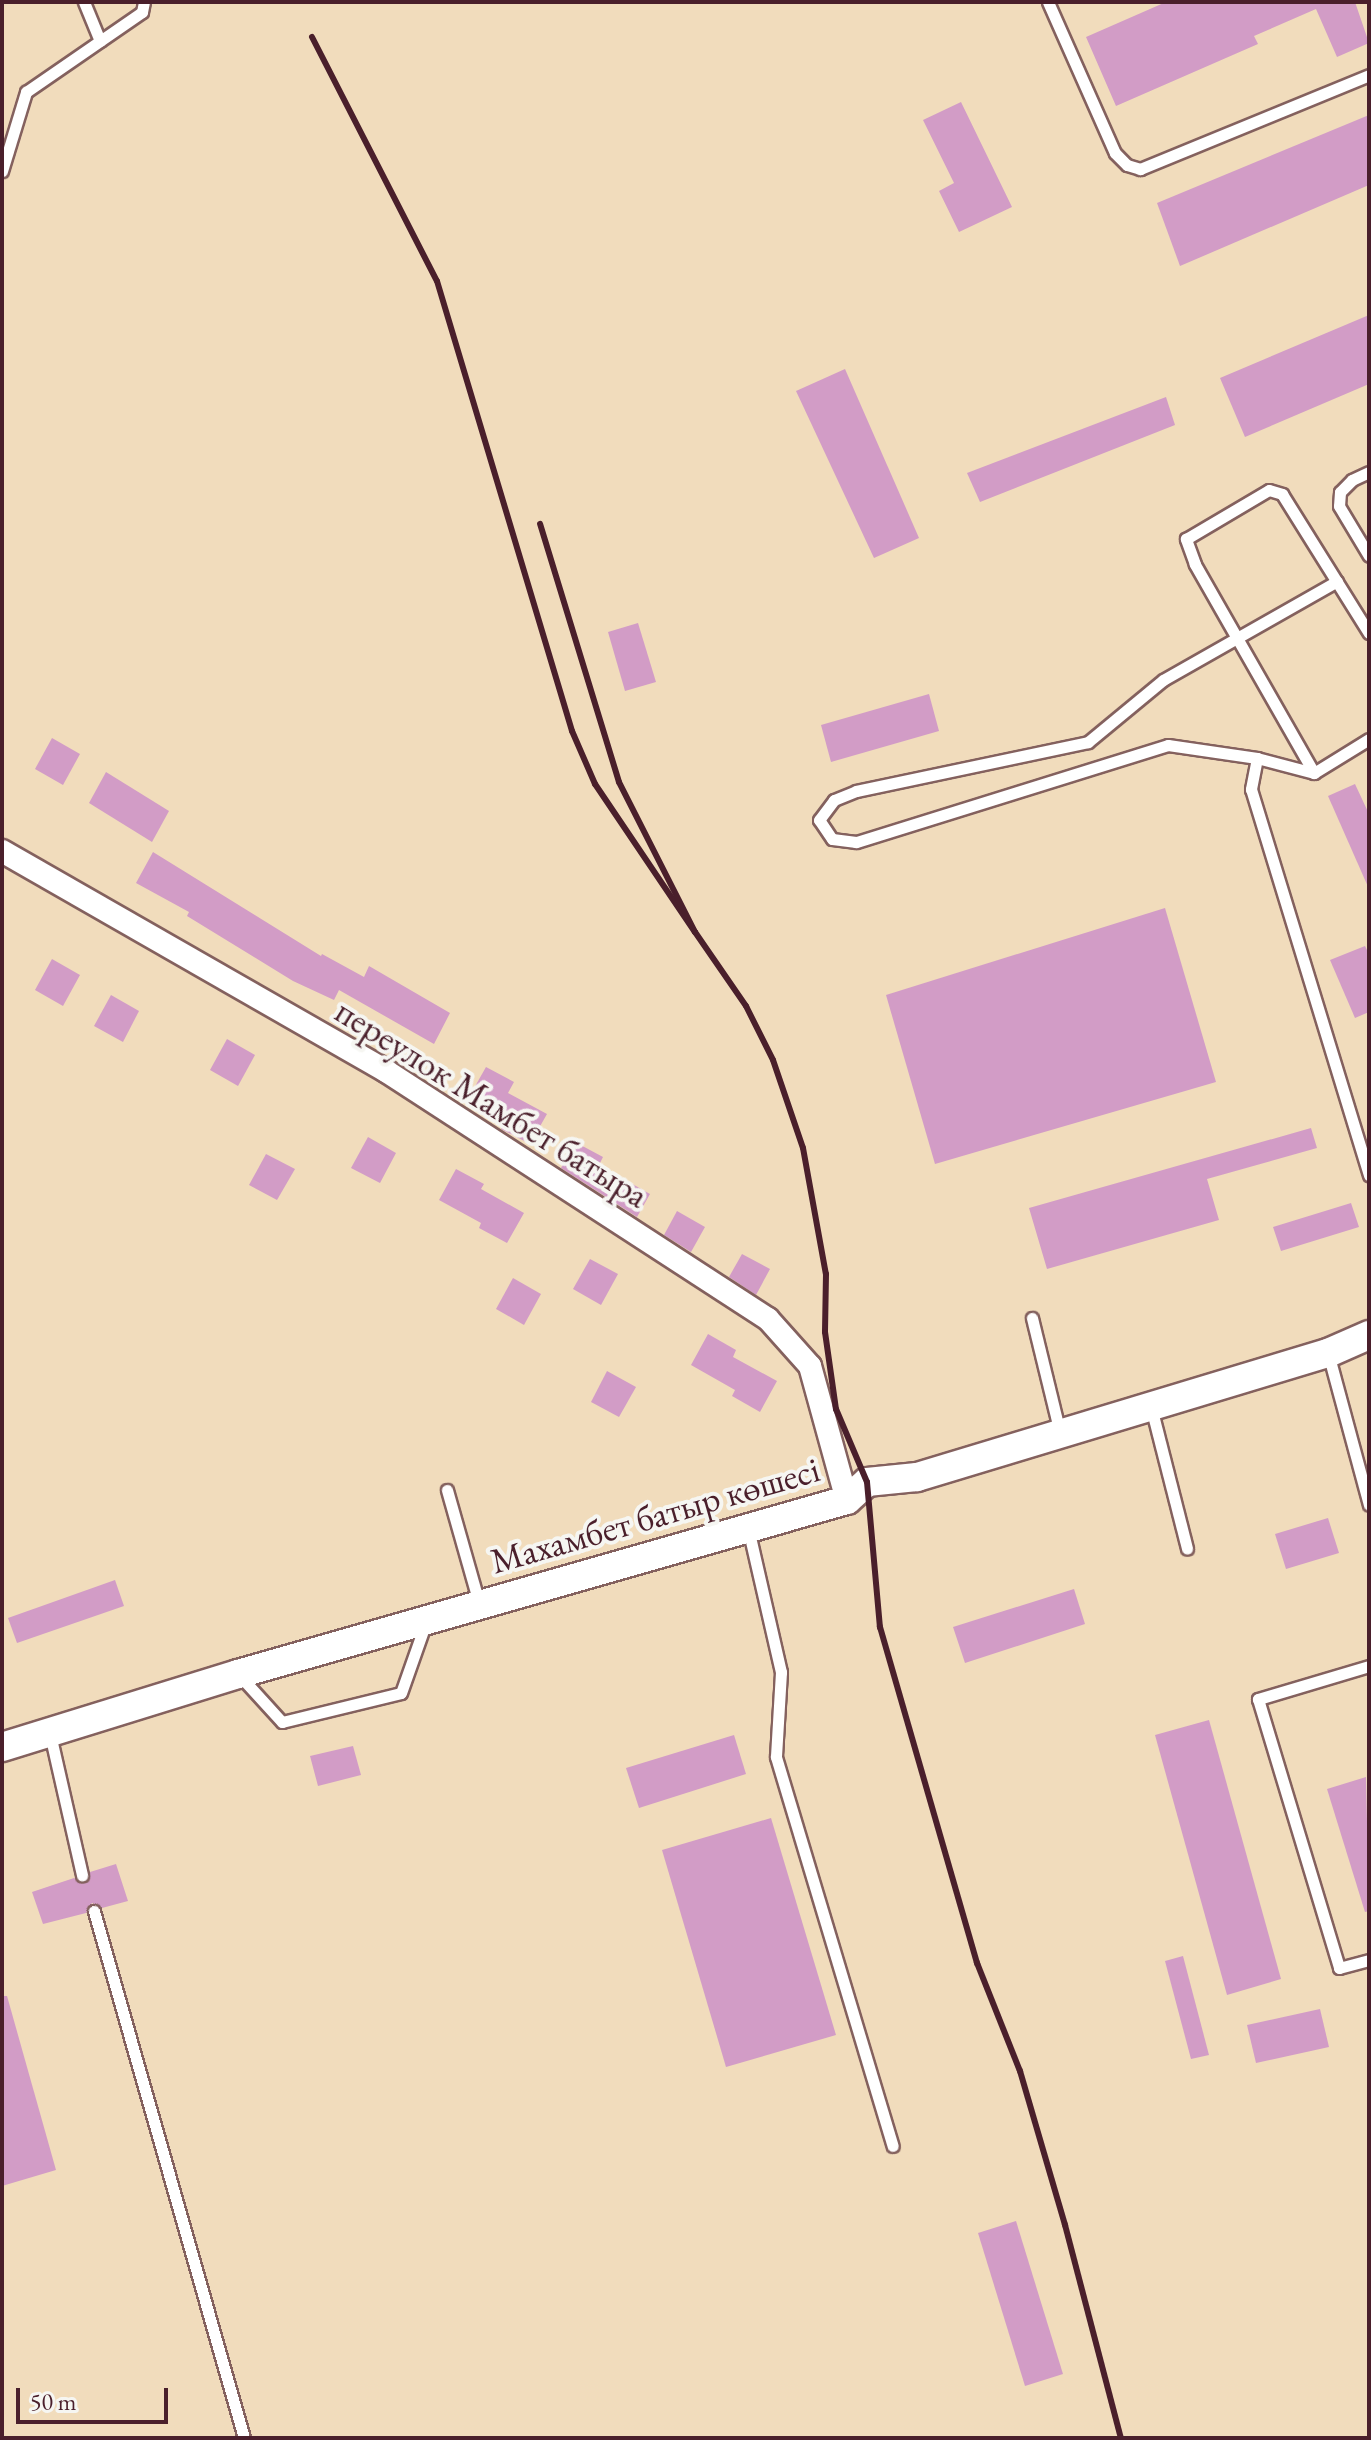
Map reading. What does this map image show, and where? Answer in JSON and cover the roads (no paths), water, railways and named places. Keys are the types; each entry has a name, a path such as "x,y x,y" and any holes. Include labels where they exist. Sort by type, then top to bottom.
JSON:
{"street":[{"name":"переулок Мамбет батыра","path":"2,851 386,1071 768,1319 810,1366 847,1500"},
{"name":"Махамбет батыр көшесі","path":"2,1747 238,1674 847,1500 867,1482 917,1477 1328,1353 1369,1335"}],"lane":[{"path":"84,2 100,41"},
{"path":"2,171 26,92 142,12 144,2"},
{"path":"1048,2 1115,153 1127,165 1140,169 1369,75"},
{"path":"1369,472 1352,480 1340,492 1339,506 1369,556"},
{"path":"1314,773 1195,564 1186,539 1269,490 1282,494 1369,633"},
{"path":"1337,581 1163,680 1088,742 856,791 834,800 819,820 832,839 856,842 1168,745 1257,758 1314,773 1369,739"},
{"path":"1257,758 1251,789 1369,1175"},
{"path":"1032,1318 1060,1434"},
{"path":"1328,1353 1369,1505"},
{"path":"1150,1406 1187,1548"},
{"path":"447,1490 479,1604"},
{"path":"748,1527 781,1672 776,1757 893,2146"},
{"path":"238,1674 282,1722 401,1693 427,1619"},
{"path":"1369,1666 1258,1699 1339,1968 1369,1960"},
{"path":"49,1733 82,1875"},
{"path":"94,1911 244,2438"}],"railway":[{"path":"312,37 437,281 572,731 595,784 695,932 619,782 540,524"},
{"path":"695,932 746,1006 773,1060 803,1148 826,1274 825,1332 836,1409 867,1482 880,1627 977,1963 1020,2071 1065,2225 1121,2438"}]}
